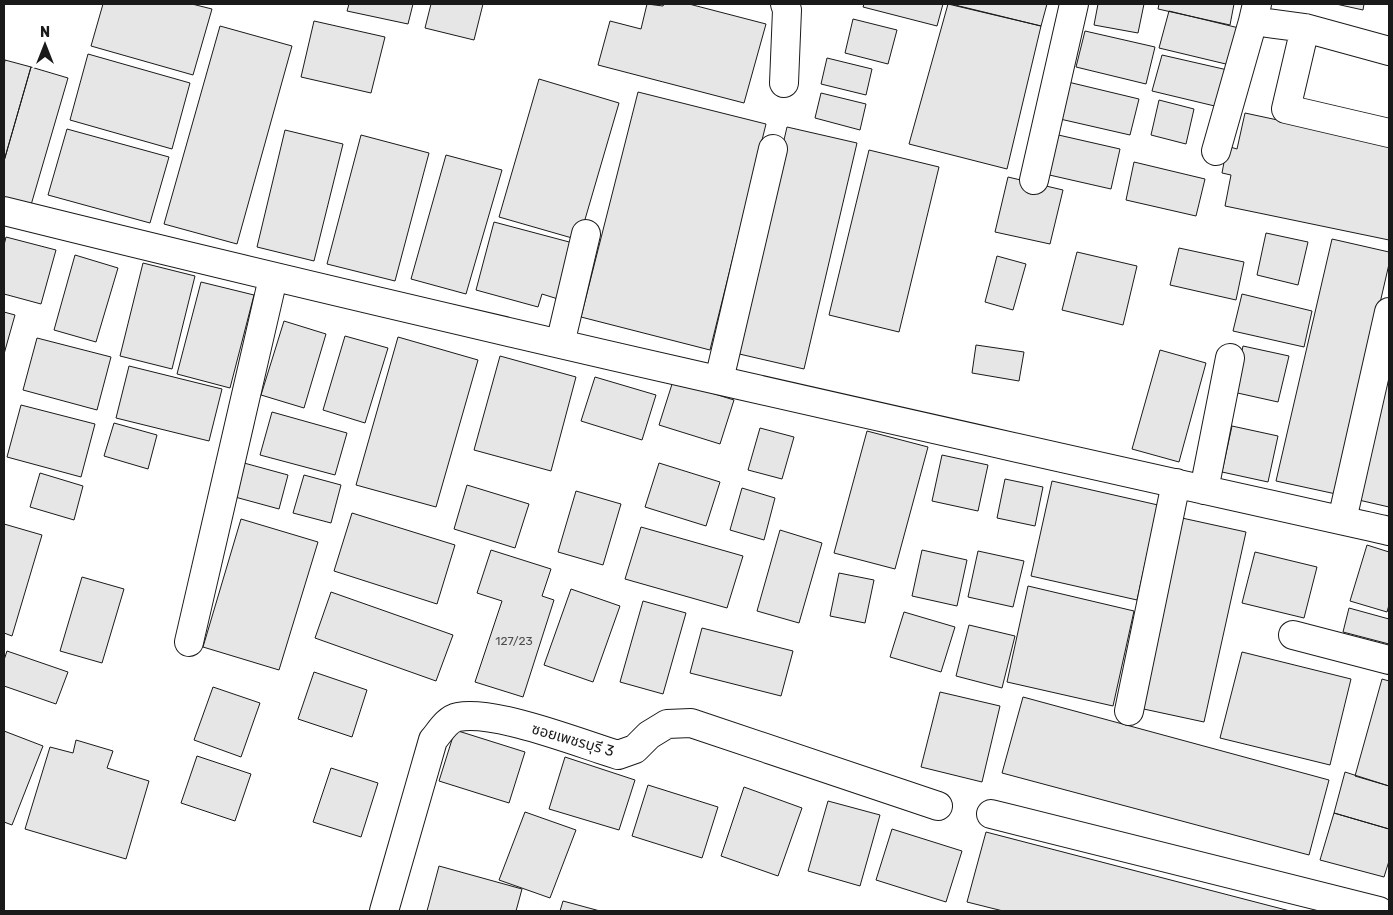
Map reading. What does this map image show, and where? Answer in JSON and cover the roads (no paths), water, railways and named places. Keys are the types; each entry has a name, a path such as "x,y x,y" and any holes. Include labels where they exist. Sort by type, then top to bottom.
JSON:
{"street":[{"path":"784,83 787,10 785,4"},
{"path":"1034,180 1074,4"},
{"path":"1216,151 1255,12 1389,51"},
{"path":"1305,28 1286,109 1389,133"},
{"path":"719,380 772,149"},
{"path":"4,211 273,278 1204,490 1389,530"},
{"path":"560,344 586,234"},
{"path":"189,642 273,278"},
{"path":"1342,520 1389,312"},
{"path":"1204,490 1230,358"},
{"path":"1128,711 1176,483"},
{"path":"1293,635 1389,660"},
{"name":"ซอยเพชรบุรี 3","path":"384,911 433,740 446,723 457,717 496,718 618,755 635,749 649,735 666,724 691,723 938,806"},
{"path":"991,814 1379,911"}]}
